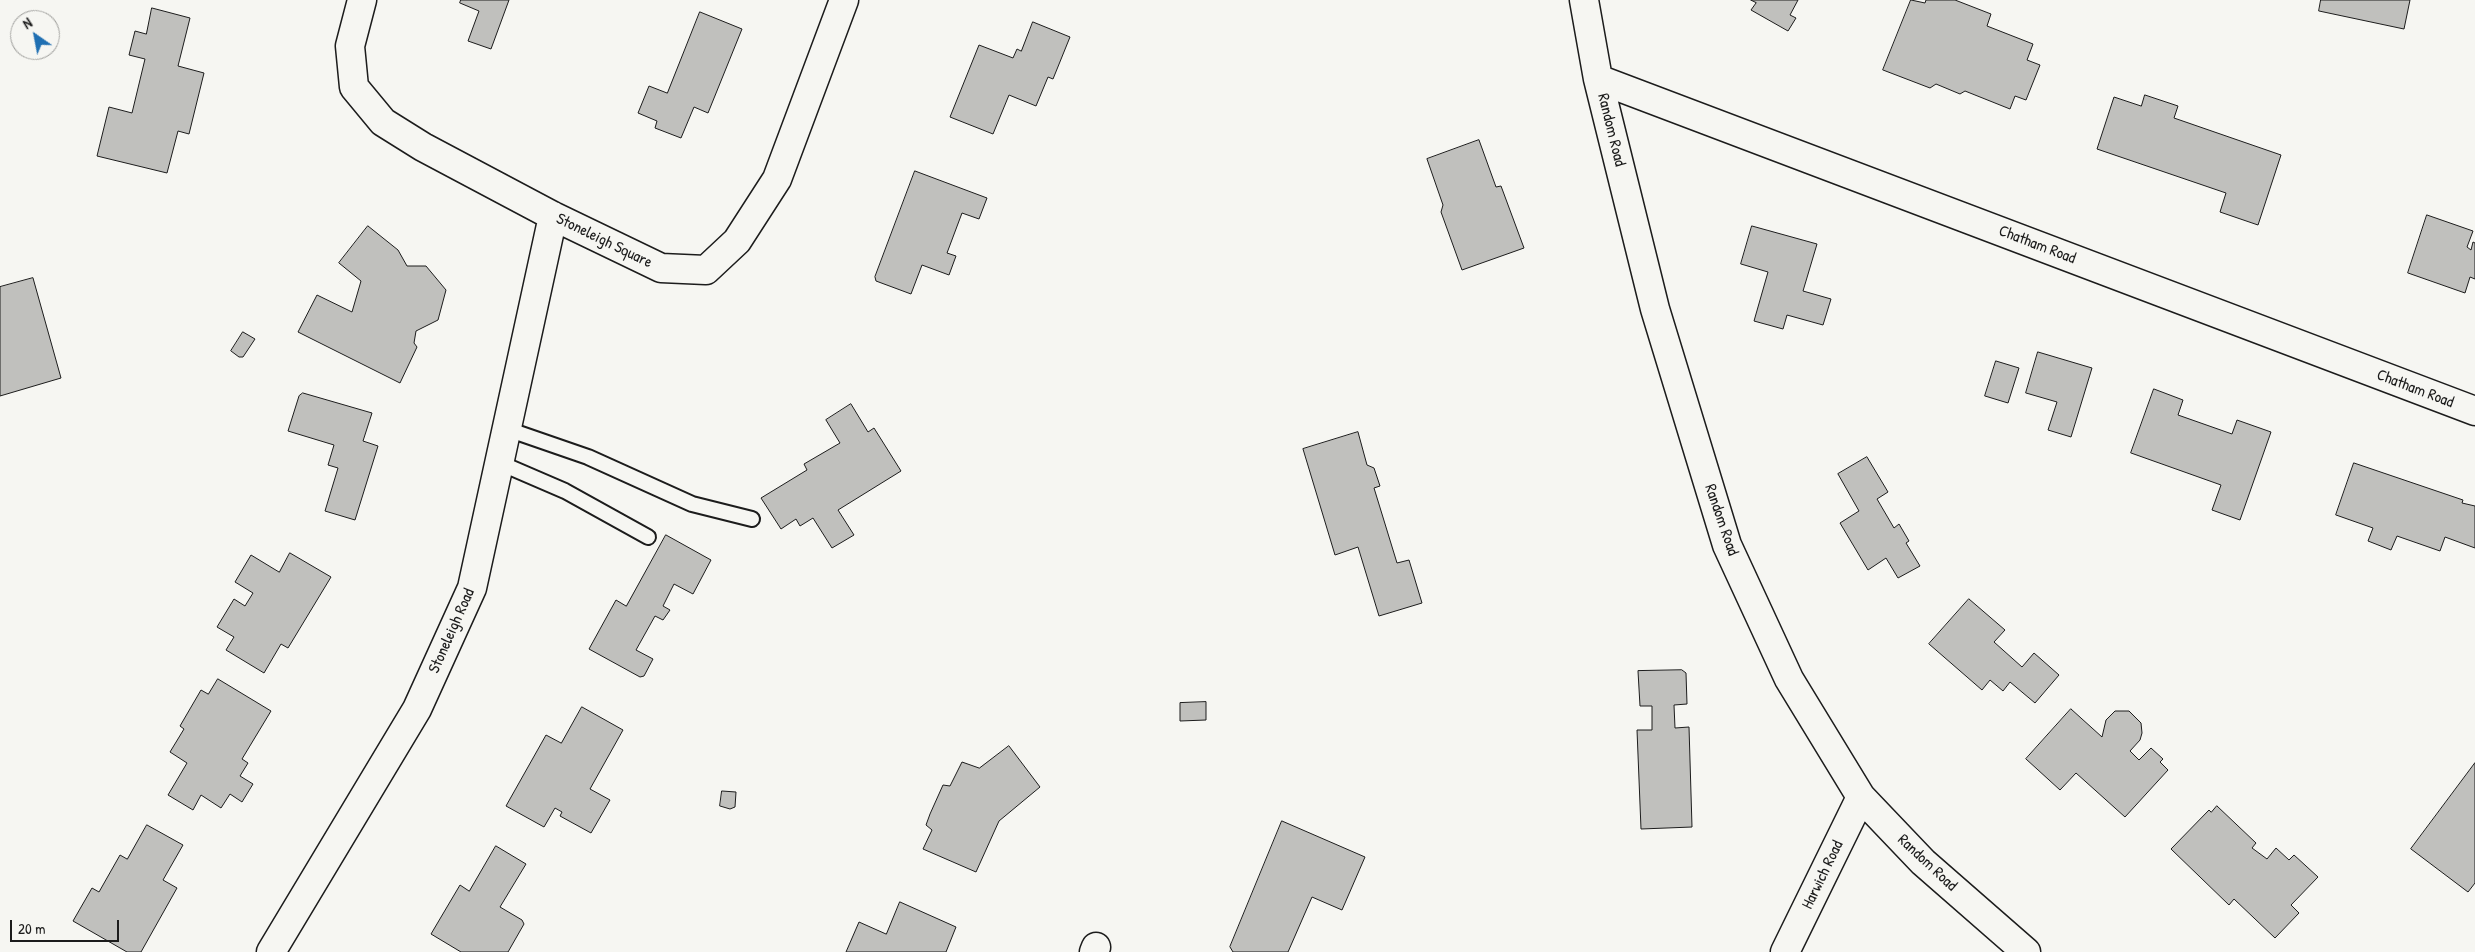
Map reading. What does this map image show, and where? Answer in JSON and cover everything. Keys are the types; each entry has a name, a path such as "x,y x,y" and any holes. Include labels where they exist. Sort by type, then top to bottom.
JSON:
{"street":[{"name":"Stoneleigh Square","path":"362,0 350,46 354,87 383,122 424,147 553,216 661,268 706,270 738,241 777,179 844,0"},
{"name":"Random Road","path":"1584,0 1598,79 1655,309 1726,545 1789,679 1861,797 1923,862 2026,952"},
{"name":"Chatham Road","path":"1598,79 2475,411"},
{"name":"Stoneleigh Road","path":"272,952 417,709 472,588 553,216"},
{"name":"Harwich Road","path":"1785,952 1861,797"}],"lane":[{"path":"507,428 588,457 692,504 752,519"},
{"path":"500,463 565,491 648,537"}],"building":[{"path":"461,0 509,0 491,49 468,41 479,11 460,3"},
{"path":"1751,0 1798,0 1790,15 1796,18 1788,31 1751,10 1756,3"},
{"path":"1911,0 1925,3 1926,0 1955,0 1991,14 1987,26 2033,44 2027,60 2040,65 2026,100 2015,96 2010,109 1965,91 1960,94 1936,84 1930,88 1883,70"},
{"path":"2321,0 2410,0 2404,29 2319,11"},
{"path":"152,8 190,18 178,66 204,73 189,134 178,131 167,173 97,156 109,107 132,113 145,59 129,55 135,31 146,34"},
{"path":"700,12 742,29 708,113 694,107 681,138 655,128 657,121 638,113 649,86 667,93"},
{"path":"1033,22 1070,37 1053,79 1048,77 1036,106 1009,95 993,134 950,117 979,45 1013,58 1017,49 1021,51"},
{"path":"2145,95 2178,106 2174,118 2281,155 2258,225 2220,212 2226,193 2097,149 2114,97 2141,106"},
{"path":"1479,140 1496,187 1501,186 1524,248 1462,270 1441,212 1443,205 1427,159"},
{"path":"915,171 987,198 979,219 962,213 947,253 956,256 949,275 922,265 911,294 876,281 875,277"},
{"path":"2427,215 2473,231 2467,247 2471,250 2473,242 2475,243 2475,279 2470,277 2465,293 2408,273"},
{"path":"368,226 398,250 407,266 426,266 446,290 438,320 416,331 414,343 417,347 400,383 298,332 317,295 352,312 361,281 339,263"},
{"path":"1752,226 1817,244 1803,291 1831,299 1823,325 1787,315 1783,329 1754,321 1768,272 1741,264"},
{"path":"33,278 61,378 0,396 0,287"},
{"path":"243,332 255,339 243,357 239,357 231,351"},
{"path":"2038,352 2092,368 2071,437 2048,430 2057,402 2026,393"},
{"path":"1996,361 2019,368 2008,403 1985,396"},
{"path":"2154,389 2183,400 2178,415 2232,434 2237,420 2271,432 2240,520 2212,510 2221,485 2131,453"},
{"path":"303,393 372,413 363,441 378,446 355,520 325,511 338,468 328,465 334,445 288,431 299,396"},
{"path":"851,404 868,432 874,428 901,471 838,510 854,535 832,548 813,518 800,526 796,519 781,529 761,498 807,470 804,464 840,443 826,420"},
{"path":"1358,432 1367,465 1374,468 1380,486 1374,488 1397,563 1409,560 1422,603 1379,616 1358,547 1335,555 1303,449"},
{"path":"1867,457 1888,492 1877,499 1894,528 1899,524 1909,541 1906,543 1920,566 1898,578 1886,558 1868,570 1840,523 1859,511 1838,474"},
{"path":"2354,463 2463,500 2462,503 2475,506 2475,548 2445,537 2440,551 2397,536 2391,550 2368,541 2373,528 2336,515"},
{"path":"666,535 711,560 693,594 674,584 663,606 670,610 663,620 655,616 636,650 653,659 644,676 640,677 589,649 616,600 626,606"},
{"path":"290,553 331,577 288,648 281,644 264,673 226,650 234,637 217,627 234,599 245,606 253,593 235,582 251,555 279,572"},
{"path":"1969,599 2005,630 1994,642 2022,667 2034,653 2059,675 2035,703 2010,682 2003,691 1990,680 1982,690 1929,644"},
{"path":"1682,670 1686,673 1687,704 1674,705 1675,728 1689,727 1692,827 1641,829 1637,730 1652,730 1652,706 1640,706 1638,671"},
{"path":"218,679 271,711 242,759 248,763 240,776 253,784 242,802 230,794 221,808 201,795 193,810 168,795 187,763 170,752 184,729 180,726 201,690 208,694"},
{"path":"1206,702 1206,720 1180,721 1180,703"},
{"path":"582,707 623,730 590,789 610,800 591,833 560,816 562,812 555,808 544,827 506,806 546,735 561,743"},
{"path":"2071,709 2102,737 2106,720 2115,711 2129,711 2141,723 2142,733 2140,740 2130,751 2139,760 2151,748 2163,759 2160,762 2168,770 2125,817 2076,773 2060,790 2026,759"},
{"path":"1009,746 1040,787 999,821 976,872 923,849 932,830 926,825 943,785 950,786 962,762 979,768"},
{"path":"2475,763 2475,883 2468,892 2411,849"},
{"path":"722,791 736,792 735,807 730,809 720,806"},
{"path":"2217,806 2256,843 2252,848 2267,859 2276,848 2289,860 2294,855 2318,877 2291,905 2299,913 2275,938 2234,899 2229,905 2171,849 2209,810 2211,812"},
{"path":"1282,821 1365,857 1342,910 1312,897 1288,952 1233,952 1230,947"},
{"path":"147,825 183,845 163,880 177,888 141,952 127,952 73,921 92,888 99,892 120,855 127,859"},
{"path":"496,846 526,864 500,907 522,920 524,924 508,952 461,952 431,934 460,885 469,891"},
{"path":"900,902 956,927 946,952 846,952 859,922 886,934"}]}
